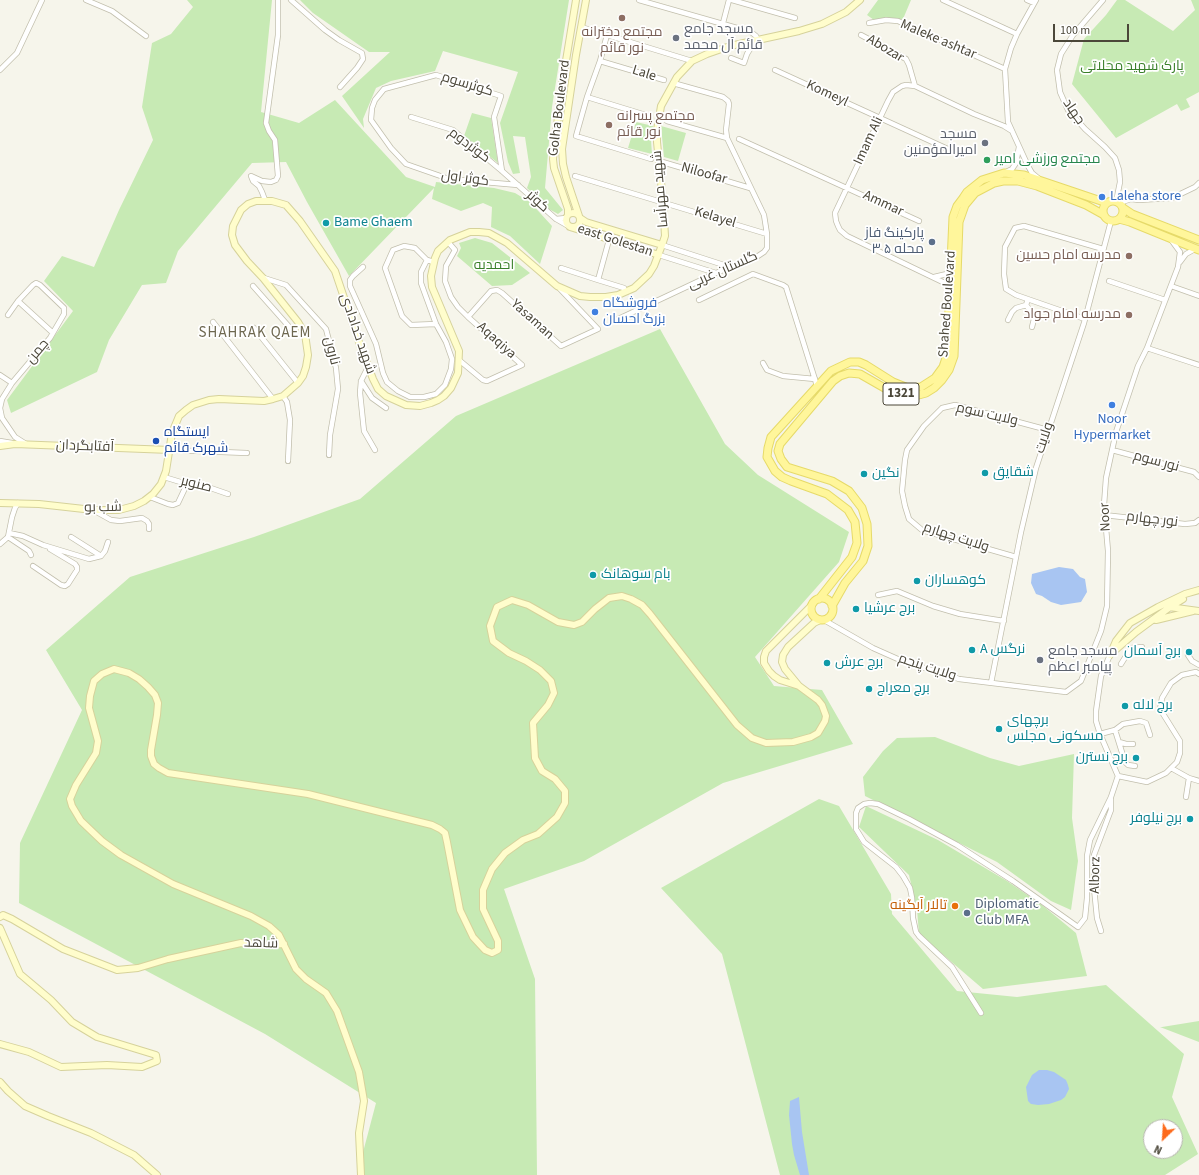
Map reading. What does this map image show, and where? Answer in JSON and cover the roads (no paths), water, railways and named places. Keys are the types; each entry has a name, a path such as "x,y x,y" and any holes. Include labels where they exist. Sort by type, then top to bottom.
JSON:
{"main road":[{"name":"Golha Boulevard","path":"567,216 568,209 556,176 552,159 576,0"},
{"name":"Golha Boulevard","path":"579,217 566,177 562,156 586,0"},
{"name":"شهید مهرآسا","path":"662,245 665,230 657,142 660,112 661,106 673,83 682,71 692,61 716,50 812,28 831,21 846,12 860,0"},
{"name":"Shahed Boulevard","path":"954,273 953,217 957,206 967,192 982,180 1004,173 1024,175 1107,203"},
{"name":"Shahed Boulevard","path":"819,599 852,558 857,543 855,522 848,510 827,494 782,477 775,471 767,457 771,437 816,383 831,371 850,362 859,362 866,365 893,382 908,388 921,387 935,378 944,367 947,355 959,222 962,211 968,200 975,193 994,183 1003,181 1018,181 1037,186 1104,215"},
{"name":"شهید خدادادی","path":"170,450 172,433 179,416 193,405 209,400 219,399 264,401 284,396 298,383 306,367 308,355 305,334 263,278 247,261 235,245 232,234 233,226 241,210 248,204 265,200 279,202 286,205 293,212 335,271 368,367 378,389 386,396 406,405 420,406 431,403 444,396 451,388 458,373 459,351 432,287 431,276 438,251 448,242 470,232 489,233 507,243 557,286 570,292 590,297 618,295 634,288 648,274 659,255 662,245"},
{"path":"1197,249 1130,222 1120,219 1111,221 1108,220 1104,215 1104,208 1107,203 1119,204 1132,214 1199,240"},
{"path":"1119,204 1123,214 1120,219"},
{"path":"573,213 579,217 579,225 570,227 567,224 567,216 573,213"},
{"name":"east Golestan","path":"579,217 586,222 662,245"},
{"name":"east Golestan","path":"570,227 659,255"},
{"name":"Shahed Boulevard","path":"832,606 845,583 855,573 863,561 868,546 867,524 862,508 849,491 832,481 787,467 781,459 778,451 780,444 833,381 840,376 849,373 860,374 888,390 907,396 921,395 934,388 949,370 954,356 956,324 953,286"},
{"path":"816,383 823,393"},
{"path":"0,446 15,444"},
{"name":"آفتابگردان","path":"15,444 170,450"},
{"name":"شب بو","path":"0,503 39,504 93,510 119,510 144,501 150,497 161,484 164,477 170,450"},
{"path":"1110,654 1116,641 1130,623 1185,594 1199,590"},
{"path":"1110,654 1136,632 1170,607 1190,596 1199,593"},
{"path":"284,944 280,936 270,926 251,916 173,884 121,855 102,841 78,816 70,799 76,785 96,753 98,741 90,708 90,696 94,681 102,674 114,669 129,673 148,687 155,695 158,703 151,756 154,764 168,773 308,794 432,825 440,829 445,833 460,910 473,936 484,950 492,953 498,950 498,941 483,909 483,890 492,869 505,853 523,840 538,834 557,817 565,803 565,791 555,779 542,770 534,758 534,722 548,706 554,693 551,681 540,670 526,660 509,653 493,641 490,626 497,607 512,600 528,605 558,622 574,625 582,622 609,598 622,596 631,599 642,605 737,725 752,738 766,743 793,742 811,737 818,733 822,726 826,716 822,705 818,700 798,686 780,680 774,676 764,663 764,657 766,651 816,600 825,599 832,606 832,613 830,616 814,623 788,647 783,655 783,666 798,686"},
{"path":"1190,596 1185,601 1185,606 1196,611"},
{"path":"812,605 812,614 822,620"},
{"path":"1158,607 1170,607 1196,611"},
{"path":"1149,623 1163,617 1196,611"},
{"path":"1130,623 1130,631 1136,632"},
{"name":"شاهد","path":"0,917 3,915 12,918 63,949 117,970 138,968 168,959 241,943 267,945 284,944 296,968 306,979 326,993 337,1012 359,1072 364,1101 360,1133 361,1175"},
{"path":"0,928 20,974 51,1000 72,1022 98,1037 156,1055 157,1061 142,1067 107,1065 61,1067 30,1052 0,1044"},
{"path":"0,1082 25,1106 91,1133 134,1155 157,1175"}],"street":[{"path":"0,70 17,53 42,0"},
{"path":"86,0 112,11 146,36"},
{"path":"265,200 259,186 253,181 252,176 271,182 276,180 278,176 275,140 266,123 278,35 278,0"},
{"path":"291,0 325,30 362,53 363,59 340,87"},
{"path":"639,0 723,23 751,32 756,36 757,41 747,54 744,63 731,58"},
{"path":"723,23 730,0 795,18"},
{"path":"943,0 1017,34"},
{"path":"1003,118 1007,95 1005,68 1017,34 1035,2 1027,0"},
{"name":"جهاد","path":"1103,0 1073,35 1061,54 1057,70 1060,92 1068,110 1115,158 1119,170 1119,204"},
{"name":"Maleke ashtar","path":"870,23 886,20 898,21 1005,68"},
{"path":"581,27 692,61"},
{"path":"607,35 600,61 586,97 576,136 651,158"},
{"name":"Abozar","path":"861,35 906,59 915,86"},
{"name":"Lale","path":"600,61 664,80"},
{"name":"Komeyl","path":"775,70 950,150"},
{"name":"کوثرسوم","path":"382,91 390,87 436,74 501,96 494,117 502,171"},
{"path":"667,121 727,138 726,130 729,104 726,99 673,83"},
{"name":"Imam Ali","path":"915,86 906,85 895,90 888,101 835,213 836,221 843,233 860,243 953,286"},
{"path":"915,86 1012,131"},
{"name":"کوثر اول","path":"382,91 375,100 372,108 371,120 375,128 406,164 444,178 518,186"},
{"path":"586,97 649,116"},
{"name":"کوثردوم","path":"411,117 453,130 518,186"},
{"path":"994,122 1003,118"},
{"path":"1003,118 1008,122 1032,173 1040,180"},
{"name":"گلستان غربی","path":"614,322 716,273 758,256 764,252 768,242 764,215 727,138"},
{"name":"Ammar","path":"739,138 919,221"},
{"path":"1004,173 1012,169 1016,163 1019,147"},
{"name":"Niloofar","path":"658,161 750,188"},
{"name":"Kelayel","path":"575,176 767,234"},
{"path":"1119,204 1131,199 1140,200 1172,198 1195,187 1199,183"},
{"name":"کوثر","path":"518,186 556,219 570,227"},
{"path":"556,219 567,216"},
{"name":"ولایت","path":"991,683 1016,557 1036,468 1085,319 1111,221"},
{"path":"1085,319 1016,295 1006,289 1004,274 1005,247 1015,228 1024,226 1103,249"},
{"path":"1171,239 1180,252 1178,267"},
{"path":"598,280 609,240"},
{"path":"448,242 455,250 446,266 445,281 451,297 468,317"},
{"path":"662,245 730,267"},
{"path":"434,262 427,260 415,248 404,246 393,250 385,268 402,316 411,325 436,324"},
{"path":"1178,267 1186,254 1197,249"},
{"path":"659,255 716,273"},
{"path":"364,267 350,280 350,286 376,344 386,382 398,391 410,397 424,397 436,394 445,384 451,369 452,359 446,342 436,324 421,283 421,272 427,260"},
{"name":"Noor","path":"991,683 1066,692 1081,682 1101,631 1107,606 1108,551 1104,515 1106,478 1116,432 1138,366 1147,348 1178,267"},
{"path":"561,268 624,288"},
{"path":"934,277 954,273"},
{"path":"699,300 754,274 786,287 816,383 783,376 767,370 763,363"},
{"name":"نارون","path":"263,278 286,286 326,329 336,368 338,389 330,435 329,455"},
{"path":"1109,281 1165,300"},
{"name":"چمن","path":"18,301 33,284 36,283 64,308 64,314 53,333 12,383 2,399 0,408 2,418 15,437 26,444"},
{"path":"253,286 292,330 300,326"},
{"name":"Yasaman","path":"502,293 561,346 598,329 557,286"},
{"path":"1171,286 1199,296"},
{"name":"Aqaqiya","path":"459,360 483,380 487,381 522,365 468,317 491,291 498,290 502,293"},
{"path":"1026,305 1028,299"},
{"path":"8,315 18,301 53,333"},
{"path":"1008,320 1016,308 1026,305"},
{"path":"1026,305 1033,314 1034,319 1032,327"},
{"path":"213,322 273,399"},
{"path":"254,328 298,383"},
{"path":"1147,348 1199,365"},
{"path":"368,367 361,381 360,393 364,431 375,450"},
{"path":"0,375 12,383"},
{"path":"361,381 372,398 386,408"},
{"path":"284,396 287,402 290,420 288,461"},
{"name":"ولایت سوم","path":"905,460 908,450 924,426 942,408 955,405 1048,430"},
{"name":"آفتابگردان","path":"0,440 15,444"},
{"path":"170,450 247,453"},
{"name":"نور سوم","path":"1112,450 1194,472 1199,477"},
{"name":"ولایت چهارم","path":"905,460 902,491 909,519 922,530 1016,557"},
{"name":"صنوبر","path":"164,477 187,484 202,485 228,494"},
{"path":"150,497 173,505 178,503 187,484"},
{"path":"0,544 8,535 15,508 18,503"},
{"path":"93,510 111,520 120,521 142,518 147,520 149,529"},
{"name":"نور چهارم","path":"1104,515 1185,524 1195,523 1199,520"},
{"path":"8,535 23,536 43,545 75,564 77,570 65,586 61,585 33,566"},
{"path":"8,535 29,551 31,555"},
{"path":"71,537 101,556"},
{"path":"43,545 89,559 101,556 105,551 108,542"},
{"path":"878,595 897,591 933,606 960,614 1004,621"},
{"name":"ولایت پنجم","path":"822,620 873,648 900,660 959,679 991,683"},
{"path":"1121,664 1131,648 1142,647"},
{"path":"981,1013 952,967 916,932 910,888 896,867 864,842 856,829 856,813 858,808 864,804 878,804 957,845 1013,881 1078,927 1085,918 1087,898 1087,856 1090,840 1111,797 1118,776 1096,721 1096,711 1102,676 1110,654"},
{"path":"1188,655 1192,661 1199,665"},
{"path":"1118,776 1147,782 1166,773 1177,762 1181,746 1180,741 1160,709 1162,698 1171,683 1182,675 1196,672 1199,674"},
{"path":"1100,734 1115,730 1123,724 1140,721 1146,723 1150,735"},
{"path":"1115,730 1125,762 1128,765 1135,766"},
{"path":"1119,742 1133,744"},
{"path":"1171,768 1189,778 1199,780"},
{"path":"1186,797 1189,778"},
{"name":"Alborz","path":"1101,932 1096,910 1094,888 1094,854 1112,810 1111,797"}],"water":[{"path":"1059,567 1073,569 1080,577 1085,579 1087,592 1081,602 1061,605 1051,602 1036,594 1031,583 1032,574"},
{"path":"1039,1070 1054,1072 1066,1080 1069,1089 1065,1097 1049,1104 1031,1104 1028,1101 1026,1087 1032,1075"},
{"path":"799,1097 802,1132 809,1175 800,1175 792,1144 789,1115 790,1101"}],"place":[{"name":"مجتمع دخترانه نور قائم","path":"622,18"},
{"name":"مسجد جامع قائم آل محمد","path":"676,38"},
{"name":"مجتمع پسرانه نور قائم","path":"609,125"},
{"name":"مسجد امیرالمؤمنین","path":"985,143"},
{"name":"مجتمع ورزشی امیر","path":"987,160"},
{"name":"Laleha store","path":"1102,197"},
{"name":"Bame Ghaem","path":"326,223"},
{"name":"پارکینگ فاز ۳ محله ۵","path":"932,242"},
{"name":"مدرسه امام حسین","path":"1129,256"},
{"name":"فروشگاه بزرگ احسان","path":"595,312"},
{"name":"مدرسه امام جواد","path":"1129,315"},
{"name":"Noor Hypermarket","path":"1112,405"},
{"name":"ایستگاه شهرک قائم","path":"156,441"},
{"name":"شقایق","path":"985,473"},
{"name":"نگین","path":"864,474"},
{"name":"بام سوهانک","path":"593,575"},
{"name":"کوهساران","path":"917,581"},
{"name":"برج عرشیا","path":"856,609"},
{"name":"A نرگس","path":"972,650"},
{"name":"برج آسمان","path":"1189,652"},
{"name":"مسجد جامع پیامبر اعظم","path":"1040,660"},
{"name":"برج عرش","path":"827,663"},
{"name":"برج معراج","path":"869,689"},
{"name":"برج لاله","path":"1125,706"},
{"name":"برچهای مسکونی مجلس","path":"999,729"},
{"name":"برج نسترن","path":"1136,758"},
{"name":"برج نیلوفر","path":"1190,819"},
{"name":"تالار آبگینه","path":"955,906"},
{"name":"Diplomatic Club MFA","path":"967,913"}],"district":[{"name":"SHAHRAK QAEM","path":"255,334"}],"park label":[{"name":"پارک شهید محلاتی","path":"1132,67"},
{"name":"احمدیه","path":"494,266"}]}
